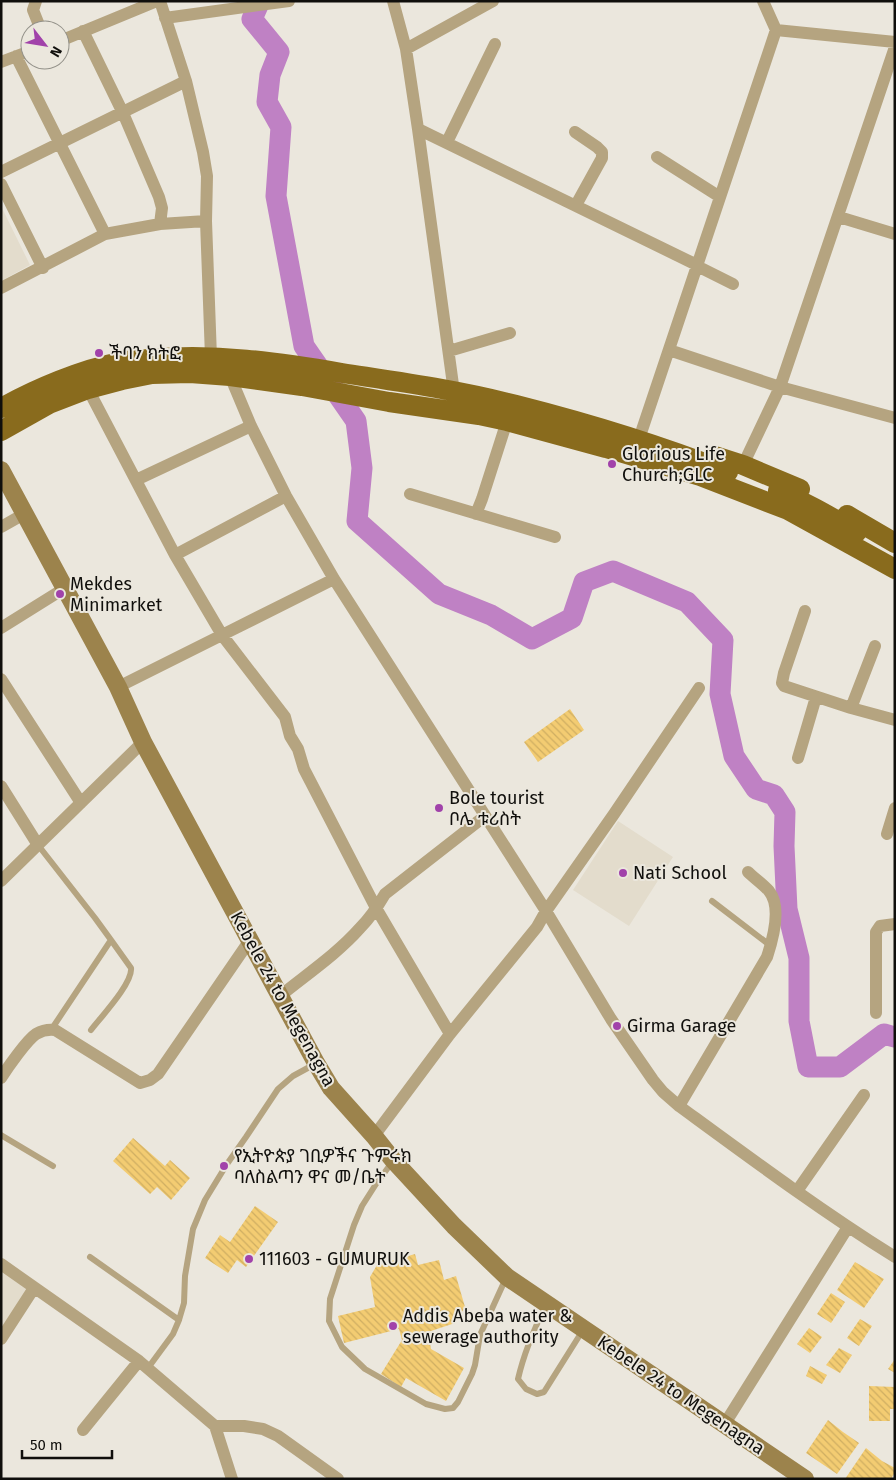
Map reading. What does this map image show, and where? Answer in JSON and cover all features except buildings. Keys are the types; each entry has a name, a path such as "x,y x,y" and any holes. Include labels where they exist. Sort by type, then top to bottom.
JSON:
{"main road":[{"path":"1,408 80,373 121,362 165,357 212,356 290,364 376,378 516,405 700,476 822,512 895,554"},
{"path":"1,431 49,404 88,389 152,374 190,373 230,376 446,410 607,440 635,467 723,495 780,519 846,554 895,583"},
{"path":"348,394 351,374"},
{"path":"607,440 622,429 642,430 743,465 806,492 895,543"},
{"name":"Kebele 24 to Megenagna","path":"1,470 118,686 143,742 331,1088 454,1226 507,1277 805,1479"},
{"path":"791,503 895,569"}],"street":[{"path":"36,1 33,10 37,20"},
{"path":"70,37 158,1 186,81 207,176 206,221 212,356"},
{"path":"165,18 289,1"},
{"path":"393,1 406,49 454,392"},
{"path":"406,49 493,1"},
{"path":"642,430 776,30 763,1"},
{"path":"776,30 895,42"},
{"path":"83,31 123,113 162,208 160,224"},
{"path":"447,142 495,44"},
{"path":"743,465 780,387 895,47"},
{"path":"1,62 20,55"},
{"path":"16,56 105,234"},
{"path":"1,172 186,81"},
{"path":"418,129 576,205 733,284"},
{"path":"575,132 602,152 602,158 576,205"},
{"path":"657,157 720,197"},
{"path":"1,184 43,268"},
{"path":"839,217 895,234"},
{"path":"1,288 43,268 105,234 160,224 206,221"},
{"path":"449,350 510,333"},
{"path":"669,350 780,387 895,418"},
{"path":"230,376 251,426 286,496 334,579 546,911 611,1019 653,1080 679,1106 796,1191 895,1257"},
{"path":"88,389 176,555 222,635 285,717 290,736 298,749 304,770 376,908 450,1034"},
{"path":"476,514 507,421"},
{"path":"136,480 251,426"},
{"path":"410,494 555,537"},
{"path":"176,555 286,496"},
{"path":"1,527 24,514"},
{"path":"118,686 334,579"},
{"path":"1,628 65,588"},
{"path":"805,610 782,683 784,686 895,720"},
{"path":"851,708 875,646"},
{"path":"1,679 81,803"},
{"path":"374,1136 450,1034 537,927 546,911 699,688"},
{"path":"798,758 816,696"},
{"path":"1,881 143,742"},
{"path":"1,786 38,845"},
{"path":"887,834 895,808"},
{"path":"280,996 349,940 362,927 385,894 485,816"},
{"path":"679,1106 767,957 774,936 774,901 770,892 748,872"},
{"path":"876,1013 876,932 880,926 895,924"},
{"path":"1,1078 35,1035 46,1030 55,1030 140,1083 150,1080 158,1074 250,940"},
{"path":"796,1191 864,1095"},
{"path":"724,1425 848,1227"},
{"path":"1,1264 143,1365 215,1426 232,1479"},
{"path":"1,1339 34,1288"},
{"path":"83,1430 143,1365"},
{"path":"215,1426 244,1426 263,1429 278,1436 338,1479"}],"lane":[{"path":"38,845 131,968 132,974 128,983 91,1030"},
{"path":"712,901 770,946"},
{"path":"51,1030 111,940"},
{"path":"143,1365 173,1334 179,1320 184,1303 185,1276 193,1229 205,1200 278,1089 293,1076 316,1063"},
{"path":"1,1135 53,1166"},
{"path":"394,1160 362,1206 330,1299 329,1321 342,1347 366,1369 426,1404 445,1410 453,1408 472,1374 480,1335 507,1277"},
{"path":"90,1257 179,1320"},
{"path":"546,1304 522,1361 518,1379 526,1389 538,1394 544,1392 584,1329"}],"shaded area":[{"path":"1,206 30,265 1,281"},
{"name":"Nati School","path":"618,821 673,857 629,926 573,890"},
{"path":"1,1268 30,1287 1,1333"}],"waterway":[{"path":"260,1 252,19 279,52 270,75 267,102 281,127 276,196 304,346 356,421 362,468 357,521 439,594 491,615 532,639 572,618 584,582 613,571 687,602 723,640 720,694 734,756 756,789 774,795 785,812 784,846 787,909 799,958 799,1021 808,1067 840,1067 884,1034 895,1037"}],"place":[{"name":"ችባን ክትፎ","path":"99,353"},
{"name":"Glorious Life Church;GLC","path":"612,464"},
{"name":"Mekdes Minimarket","path":"60,594"},
{"name":"Bole tourist ቦሌ ቱሪስት","path":"439,808"},
{"name":"Nati School","path":"623,873"},
{"name":"Girma Garage","path":"617,1026"},
{"name":"የኢትዮጵያ ገቢዎችና ጉምሩክ ባለስልጣን ዋና መ/ቤት","path":"224,1166"},
{"name":"111603 - GUMURUK","path":"249,1259"},
{"name":"Addis Abeba water & sewerage authority","path":"393,1326"}]}
